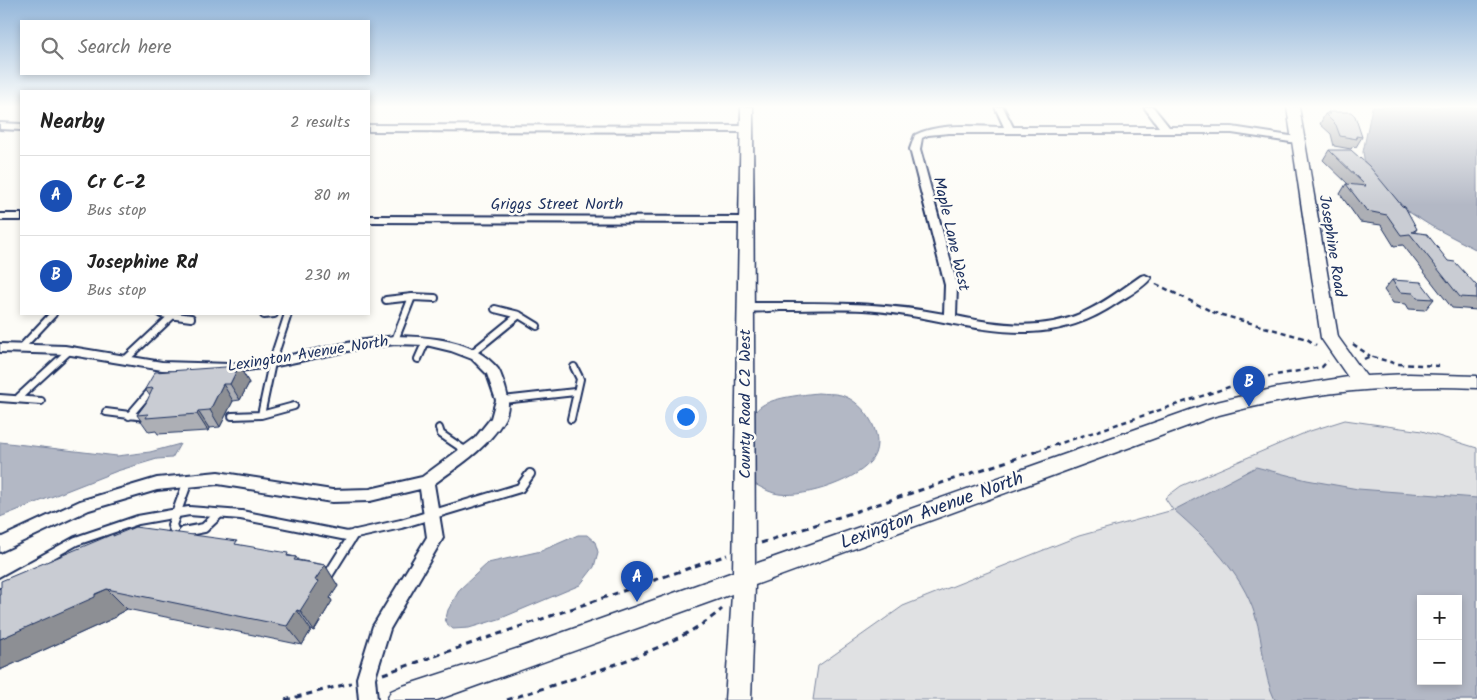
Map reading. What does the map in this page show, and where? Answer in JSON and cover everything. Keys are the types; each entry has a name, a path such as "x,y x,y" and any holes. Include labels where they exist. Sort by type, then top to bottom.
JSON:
{"street":[{"name":"County Road C2 West","path":"738,700 744,578 746,140"},
{"name":"Maple Lane West","path":"917,140 915,150 951,284 950,318"},
{"name":"Josephine Road","path":"1297,140 1330,338 1360,381"},
{"path":"0,217 20,217"},
{"name":"Griggs Street North","path":"370,219 745,220"},
{"path":"746,307 869,306 1015,330 1059,326 1095,312 1144,278"},
{"name":"Lexington Avenue North","path":"0,348 70,351 169,370 230,368 272,363 357,345 395,340 426,341 454,347 471,354 493,372 503,400"},
{"name":"Lexington Avenue North","path":"400,700 519,660 1211,410 1290,391 1360,381 1421,379 1477,382"},
{"path":"0,545 85,505 157,484 218,478 332,496 370,495 426,482 480,442 497,420 503,400"},
{"path":"368,700 366,678 382,626 434,538 426,482"}],"lane":[{"path":"386,300 412,297 435,298"},
{"path":"395,340 412,297"},
{"path":"495,309 518,315 537,326"},
{"path":"21,348 52,315"},
{"path":"124,360 172,315 191,318"},
{"path":"261,416 272,363 288,315"},
{"path":"471,354 518,315"},
{"path":"418,359 426,341"},
{"path":"19,398 70,351"},
{"path":"571,419 577,408 575,392 580,379 574,367"},
{"path":"129,416 160,381"},
{"path":"503,400 575,392"},
{"path":"0,398 41,400"},
{"path":"232,416 261,416 294,406"},
{"path":"106,412 129,416 154,417"},
{"path":"439,428 441,434 467,452"},
{"path":"0,583 76,541 138,520 189,511 240,515 346,536 401,524 520,488 530,474"},
{"path":"174,530 172,525 175,514 188,481"},
{"path":"183,532 197,532 212,523 219,514"},
{"path":"327,577 354,534"}],"path":[{"path":"1144,278 1215,313 1307,340 1320,350"},
{"path":"285,700 409,666 744,549 1253,379 1322,367 1327,361 1324,355"},
{"path":"1363,360 1370,356 1397,364 1445,366"},
{"path":"507,700 682,636 717,617 728,602"}],"shaded area":[{"path":"1365,140 1477,140 1477,250 1431,226 1401,207 1365,164 1363,152"},
{"path":"818,393 841,395 859,405 866,413 876,433 877,443 875,453 870,462 852,476 811,492 797,494 774,493 750,482 749,439 750,424 754,414 762,406 774,400"},
{"path":"1345,420 1422,431 1477,448 1477,700 813,700 818,666 903,606 1079,536 1173,510 1165,498 1181,486 1307,432"},
{"path":"0,442 117,456 150,452 180,444 172,458 157,459 117,471 0,517"},
{"path":"1256,467 1307,480 1358,489 1477,498 1477,700 1275,700 1265,669 1258,626 1249,600 1222,557 1174,510"},
{"path":"578,535 587,535 595,542 598,552 594,567 580,585 499,619 469,628 453,629 445,622 448,610 460,589 488,563 541,551"}],"building":[{"path":"1329,150 1351,150 1369,166 1402,206 1405,207 1417,229 1412,232 1427,234 1448,261 1455,262 1477,286 1477,298 1460,297 1410,234 1401,235 1387,215 1367,211 1346,184 1366,186"},
{"path":"1392,280 1421,282 1434,299 1417,298 1413,293 1400,292"},
{"path":"239,366 230,384 223,384 210,410 198,411 197,414 146,418 148,414 137,415 146,403 153,388 145,389 155,372"},
{"path":"135,527 237,541 235,544 288,553 287,556 296,557 294,560 325,565 315,580 319,581 300,611 297,610 287,626 107,589 95,594 95,597 0,639 1,581 113,534 113,536"}],"place":[{"name":"Josephine Rd","path":"1249,407"},
{"name":"Cr C-2","path":"637,602"}]}
